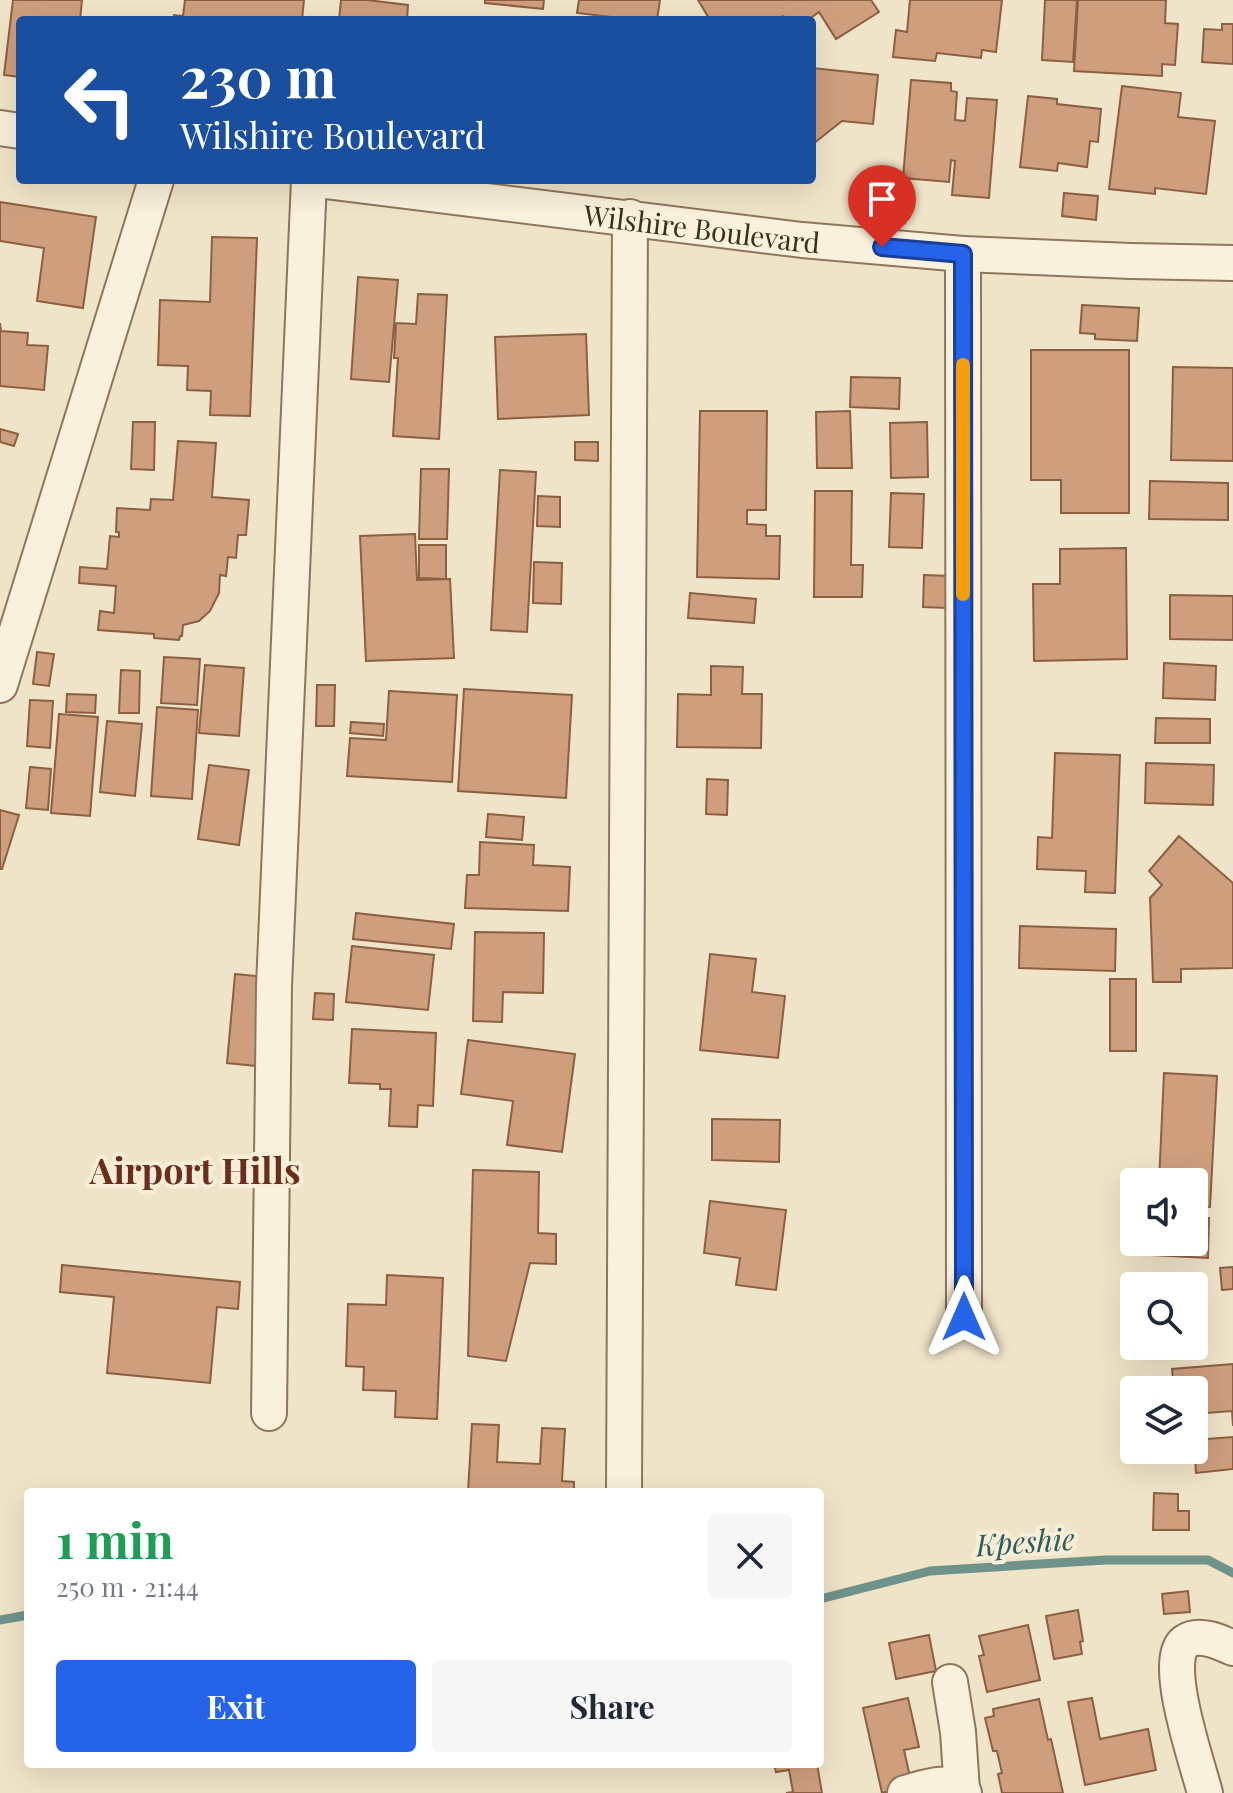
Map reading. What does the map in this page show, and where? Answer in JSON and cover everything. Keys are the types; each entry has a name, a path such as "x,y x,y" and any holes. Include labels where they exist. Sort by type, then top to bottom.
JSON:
{"street":[{"path":"0,685 155,184"},
{"path":"269,1413 274,986 309,184"},
{"name":"Wilshire Boulevard","path":"351,184 802,240 963,254 1233,263"},
{"path":"624,1488 630,217"},
{"path":"963,254 964,1317"},
{"path":"1205,1793 1177,1686 1176,1662 1181,1647 1194,1638 1212,1639 1233,1648"},
{"path":"950,1682 963,1792"},
{"path":"905,1793 946,1784 954,1785 963,1792"}],"building":[{"path":"13,0 82,0 80,16 16,16 16,76 4,75"},
{"path":"185,0 304,0 302,16 183,16"},
{"path":"341,0 408,5 407,16 339,16"},
{"path":"485,0 544,0 543,9 485,3"},
{"path":"579,0 660,0 658,16 577,13"},
{"path":"698,0 871,0 879,12 836,39 819,12 814,16 708,16"},
{"path":"910,0 1002,0 996,52 982,50 981,58 937,53 935,61 893,57 896,30 907,32"},
{"path":"1045,0 1077,0 1073,62 1042,60"},
{"path":"1078,0 1166,0 1165,23 1178,24 1175,65 1162,64 1162,76 1074,71"},
{"path":"1222,24 1233,24 1233,64 1202,62 1204,29 1222,30"},
{"path":"816,68 878,75 873,124 842,121 816,142"},
{"path":"911,80 951,83 951,91 957,92 955,120 965,121 967,98 997,100 989,198 952,195 955,161 951,160 949,182 903,178"},
{"path":"1122,86 1181,93 1178,117 1215,121 1206,194 1155,188 1155,194 1109,189"},
{"path":"1028,96 1057,99 1057,104 1101,109 1098,142 1090,141 1087,167 1058,163 1057,171 1020,167"},
{"path":"1064,193 1098,196 1096,220 1062,216"},
{"path":"0,202 96,217 83,308 37,301 44,248 0,241"},
{"path":"212,237 257,238 250,416 210,415 211,391 187,390 188,366 158,365 160,300 210,302"},
{"path":"358,277 398,280 389,382 351,379"},
{"path":"418,294 447,295 439,439 393,436 398,358 394,358 396,323 416,324"},
{"path":"1082,305 1139,308 1137,341 1095,339 1095,334 1080,333"},
{"path":"0,323 1,331 28,333 27,345 48,346 44,390 0,386"},
{"path":"586,334 589,415 498,419 495,337"},
{"path":"1031,350 1129,350 1129,513 1061,513 1061,480 1031,480"},
{"path":"1173,367 1233,368 1233,461 1171,460"},
{"path":"851,377 900,378 899,409 850,407"},
{"path":"700,411 767,411 766,510 747,510 747,524 766,525 766,536 780,536 779,579 697,577"},
{"path":"850,411 852,468 817,468 816,412"},
{"path":"133,422 155,422 154,470 131,469"},
{"path":"927,422 928,477 891,478 890,423"},
{"path":"0,429 18,434 14,446 0,442"},
{"path":"178,441 216,443 212,497 249,500 246,535 238,535 236,558 228,557 226,576 220,575 219,593 210,611 199,621 183,625 179,640 154,638 154,634 98,630 100,611 114,613 116,586 79,583 80,567 107,569 110,536 119,537 119,532 116,532 117,508 150,510 151,499 173,500"},
{"path":"575,442 598,442 598,461 575,460"},
{"path":"421,469 449,469 447,539 419,539"},
{"path":"500,470 536,472 527,632 491,630"},
{"path":"1150,481 1228,483 1228,520 1149,519"},
{"path":"815,491 852,491 851,565 863,565 862,597 814,597"},
{"path":"891,493 924,494 922,548 889,547"},
{"path":"538,496 560,497 560,527 537,526"},
{"path":"415,534 417,580 450,579 454,658 366,661 360,536"},
{"path":"419,545 446,545 446,579 419,578"},
{"path":"1126,548 1127,659 1034,661 1033,584 1060,584 1060,549"},
{"path":"534,562 562,563 561,604 533,603"},
{"path":"924,575 950,576 948,608 923,607"},
{"path":"690,593 756,599 754,623 688,618"},
{"path":"1170,595 1233,596 1233,640 1170,639"},
{"path":"37,652 54,654 49,686 33,684"},
{"path":"164,657 200,659 197,705 161,703"},
{"path":"1164,663 1216,666 1215,700 1163,698"},
{"path":"205,665 244,668 239,736 199,733"},
{"path":"711,666 743,667 742,694 762,694 761,748 677,747 678,694 711,695"},
{"path":"121,670 140,671 139,713 119,713"},
{"path":"317,685 335,685 334,726 316,726"},
{"path":"464,689 572,695 566,798 458,791"},
{"path":"389,691 457,695 452,782 347,776 350,738 386,740"},
{"path":"67,694 96,695 95,713 66,712"},
{"path":"30,700 53,701 50,748 27,746"},
{"path":"157,707 198,710 192,799 151,796"},
{"path":"59,714 98,717 90,816 51,813"},
{"path":"1156,718 1210,719 1210,743 1155,743"},
{"path":"107,721 142,724 135,796 100,792"},
{"path":"351,722 384,724 383,736 350,733"},
{"path":"1055,753 1120,755 1115,893 1085,892 1086,871 1037,869 1038,837 1052,838"},
{"path":"1146,763 1214,765 1213,805 1145,803"},
{"path":"209,765 249,770 239,845 198,839"},
{"path":"30,767 51,769 48,810 26,808"},
{"path":"707,779 728,780 727,815 706,814"},
{"path":"0,810 19,815 2,869 0,869"},
{"path":"488,814 524,817 522,840 486,837"},
{"path":"1179,836 1233,883 1233,968 1181,969 1181,982 1153,982 1150,898 1162,885 1149,871"},
{"path":"480,842 534,845 533,865 570,867 568,911 465,908 467,875 479,875"},
{"path":"356,913 454,924 451,949 353,939"},
{"path":"1020,926 1116,929 1115,971 1019,968"},
{"path":"475,932 544,933 543,993 503,992 502,1022 473,1021"},
{"path":"352,946 434,955 428,1010 346,1002"},
{"path":"710,954 756,959 752,992 785,996 778,1058 700,1050"},
{"path":"235,974 265,977 257,1066 227,1063"},
{"path":"1110,979 1136,979 1136,1051 1110,1051"},
{"path":"315,993 334,994 333,1020 313,1019"},
{"path":"352,1029 436,1033 433,1106 418,1105 417,1127 389,1126 391,1089 380,1089 380,1084 349,1083"},
{"path":"468,1040 575,1054 562,1152 507,1145 513,1101 461,1094"},
{"path":"1164,1073 1217,1076 1210,1207 1208,1168 1160,1168"},
{"path":"712,1119 780,1120 779,1162 712,1160"},
{"path":"473,1170 539,1172 538,1233 556,1234 556,1264 530,1263 506,1361 468,1356"},
{"path":"710,1201 786,1210 776,1290 736,1285 740,1258 704,1253"},
{"path":"1208,1218 1209,1218 1208,1258 1171,1256 1208,1256"},
{"path":"62,1265 240,1282 238,1309 217,1307 210,1383 107,1373 114,1297 60,1292"},
{"path":"1233,1267 1233,1289 1222,1290 1220,1268"},
{"path":"387,1275 443,1278 437,1419 395,1417 396,1391 363,1390 364,1367 346,1366 348,1304 386,1305"},
{"path":"1233,1364 1233,1426 1232,1411 1208,1413 1208,1376 1173,1376 1172,1369"},
{"path":"472,1424 499,1425 497,1462 540,1464 542,1428 565,1429 562,1481 574,1482 574,1488 468,1488"},
{"path":"1233,1437 1233,1469 1196,1473 1195,1464 1208,1464 1208,1439"},
{"path":"1154,1493 1178,1494 1178,1511 1189,1511 1189,1530 1153,1530"},
{"path":"1188,1591 1190,1612 1164,1614 1162,1594"},
{"path":"1078,1610 1082,1654 1054,1659 1046,1616"},
{"path":"1028,1625 1040,1680 987,1692 979,1656 984,1655 979,1636"},
{"path":"929,1635 936,1671 896,1679 889,1643"},
{"path":"908,1698 919,1747 904,1750 912,1786 882,1793 863,1708"},
{"path":"1092,1698 1100,1739 1148,1729 1156,1770 1085,1785 1068,1702"},
{"path":"1039,1699 1063,1793 1002,1793 998,1774 1002,1773 985,1718 994,1716 993,1709"},
{"path":"775,1768 818,1768 822,1793 786,1793 793,1792 789,1770 776,1772"}],"waterway":[{"name":"Kpeshie","path":"824,1598 930,1571 1105,1560 1208,1560 1233,1573"},
{"name":"Kpeshie","path":"0,1620 24,1616"}],"slow traffic":[{"path":"963,365 963,594"}],"district":[{"name":"Airport Hills","path":"195,1169"}],"route":[{"path":"882,247 963,254 964,1317"}]}
